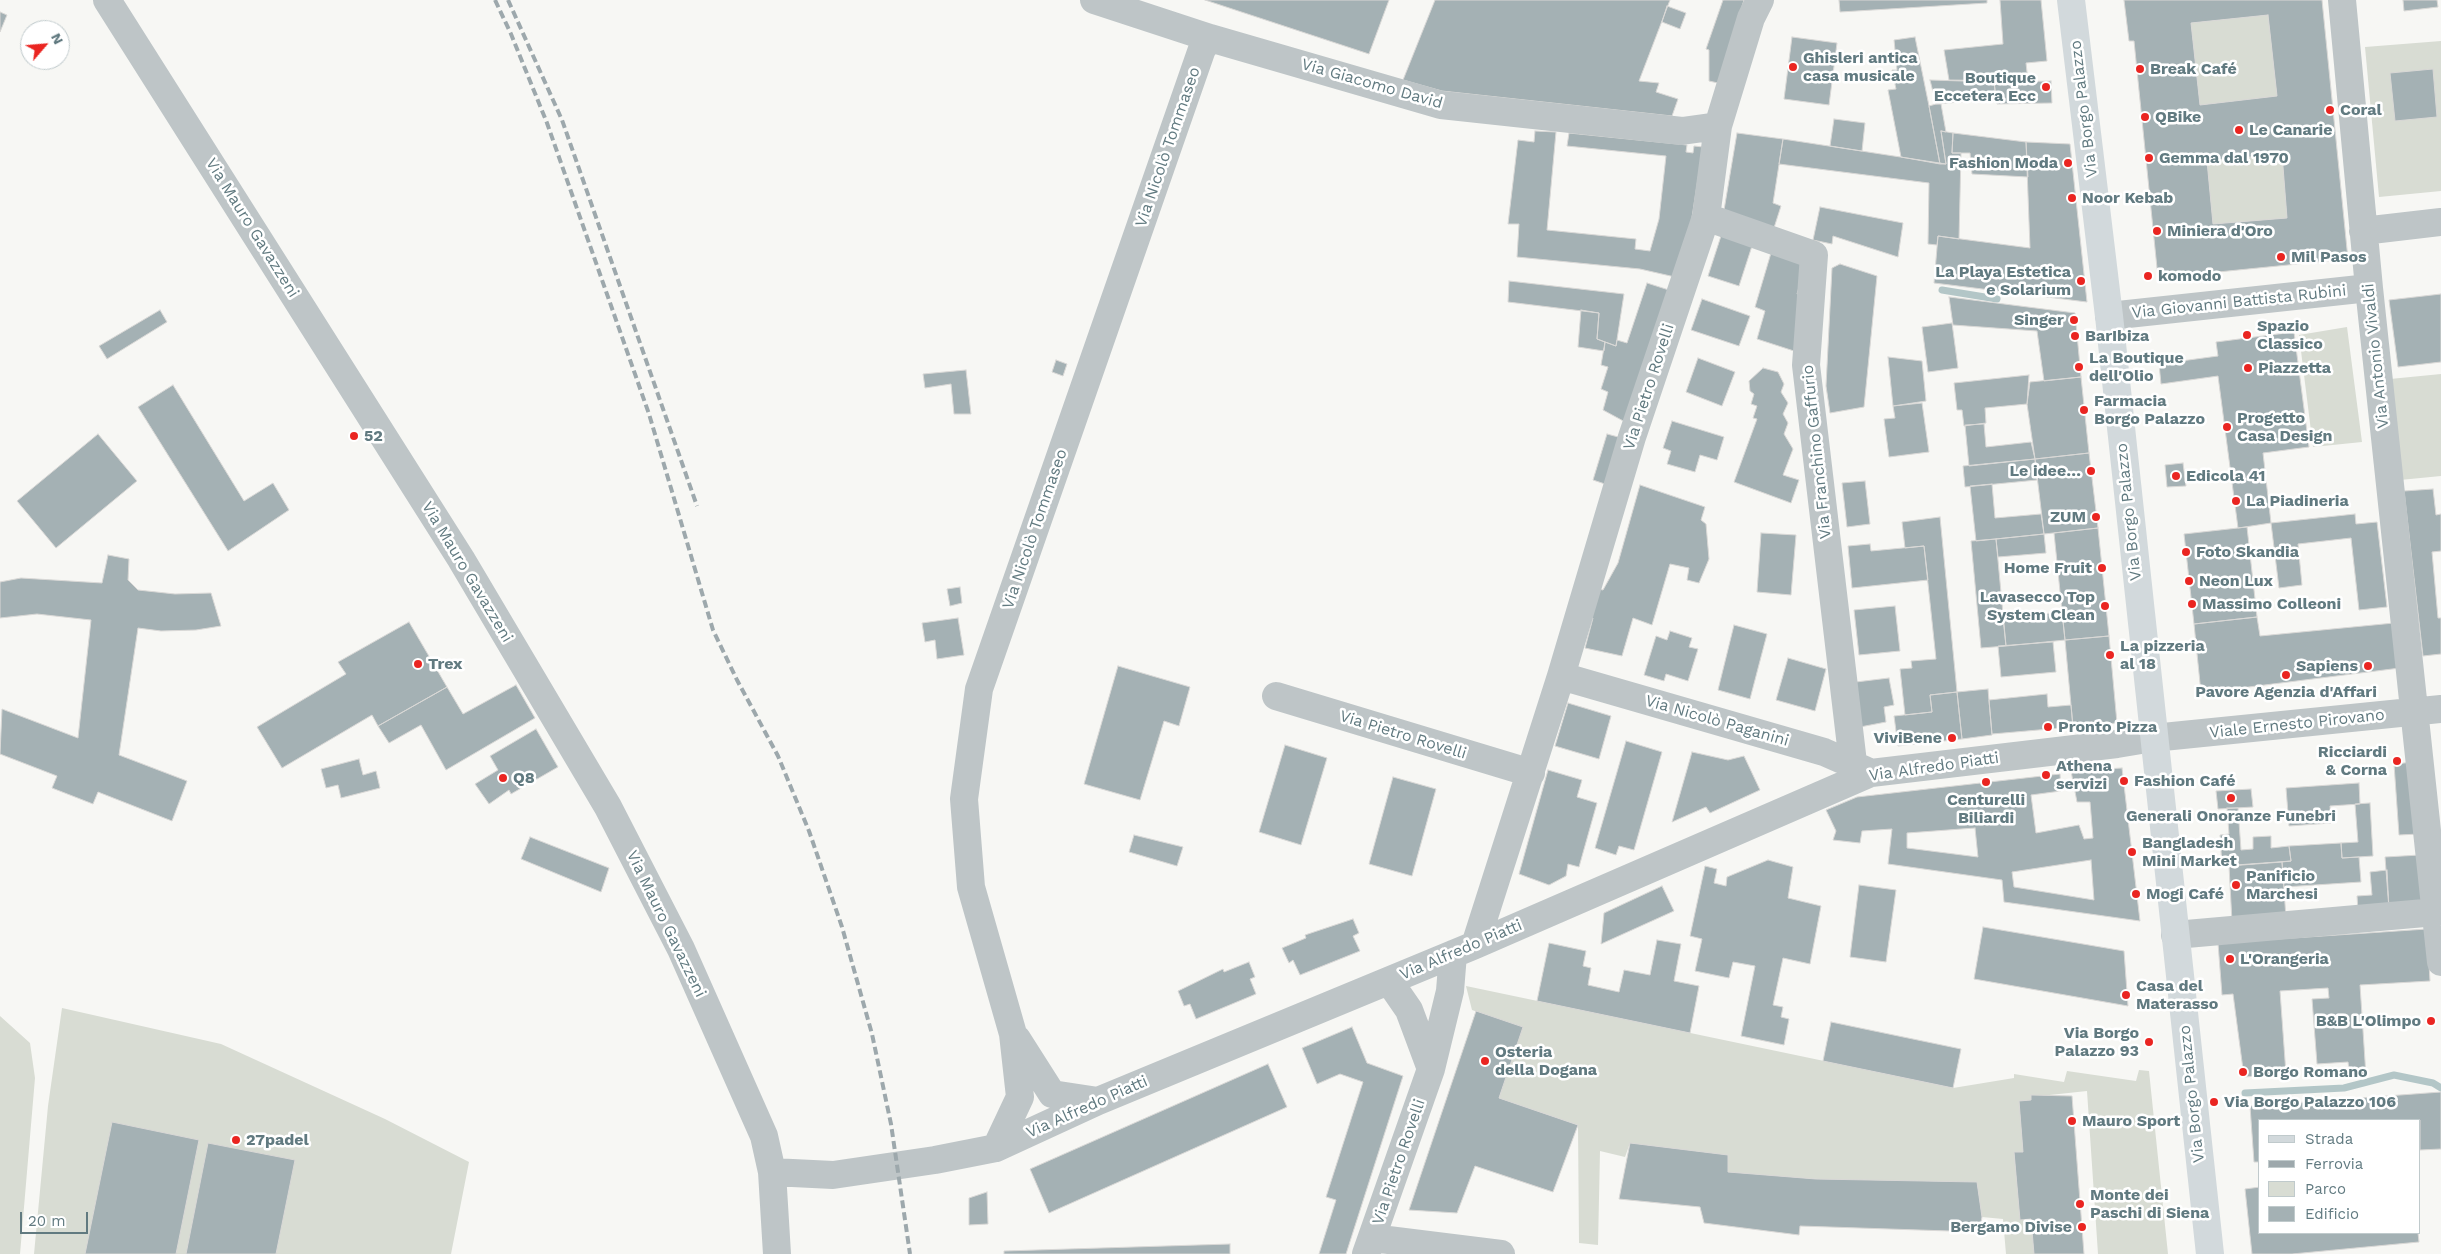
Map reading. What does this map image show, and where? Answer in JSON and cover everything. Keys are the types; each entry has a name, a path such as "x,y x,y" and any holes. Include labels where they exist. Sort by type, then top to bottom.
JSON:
{"main road":[{"name":"Via Borgo Palazzo","path":"2071,0 2108,316 2210,1254"}],"street":[{"name":"Via Mauro Gavazzeni","path":"108,0 461,559 608,807 681,949 750,1100 764,1136 772,1172 777,1254"},
{"name":"Via Giacomo David","path":"1094,0 1210,38 1440,105 1682,131 1718,126"},
{"name":"Via Pietro Rovelli","path":"1369,1246 1431,1069 1450,991 1464,949 1530,773 1632,437 1706,217 1718,126 1751,18 1760,0"},
{"name":"Via Antonio Vivaldi","path":"2342,0 2369,288 2428,711 2436,912 2441,962"},
{"name":"Via Nicolò Tommaseo","path":"996,1148 1020,1097 1013,1034 971,887 964,799 979,689 1202,49 1210,38"},
{"name":"Via Franchino Gaffurio","path":"1706,217 1814,256 1806,365 1862,768"},
{"path":"2363,231 2441,222"},
{"name":"Via Giovanni Battista Rubini","path":"2108,316 2369,288"},
{"name":"Via Nicolò Paganini","path":"1561,676 1824,752 1862,768"},
{"name":"Via Pietro Rovelli","path":"1276,696 1530,773"},
{"name":"Viale Ernesto Pirovano","path":"2153,738 2428,711"},
{"name":"Via Alfredo Piatti","path":"772,1172 833,1175 935,1160 996,1148 1098,1101 1464,949 1862,768 2117,744 2153,738"},
{"path":"2175,934 2436,912"},
{"path":"1389,981 1409,1010 1431,1069"},
{"name":"Via Nicolò Tommaseo","path":"1013,1034 1052,1094 1098,1101"},
{"path":"1369,1246 1501,1254"}],"green space":[{"path":"2268,15 2277,96 2200,105 2191,23"},
{"path":"2441,41 2441,191 2379,197 2365,47"},
{"path":"2282,154 2287,218 2213,224 2207,161"},
{"path":"2347,327 2362,442 2313,447 2299,335"},
{"path":"2441,374 2441,476 2400,480 2390,379"},
{"path":"1466,986 1953,1088 2014,1078 2014,1074 2064,1082 2067,1071 2136,1081 2139,1070 2149,1071 2168,1254 2098,1254 2087,1091 2031,1097 2031,1100 2019,1101 2023,1152 2014,1153 2020,1219 2031,1219 2034,1254 2006,1254 2003,1219 1982,1217 1977,1182 1817,1179 1728,1172 1728,1155 1630,1143 1625,1157 1600,1151 1598,1245 1579,1243 1578,1125 1499,1098 1522,1027 1472,1010"},
{"name":"27padel","path":"62,1008 221,1044 385,1119 469,1162 451,1254 34,1254 48,1106"},
{"path":"0,1016 30,1043 35,1078 20,1254 0,1254"}],"building":[{"path":"1205,0 1389,0 1369,54"},
{"path":"1435,0 1670,0 1639,81 1659,83 1656,92 1678,99 1672,116 1442,91 1403,80"},
{"path":"1723,0 1744,0 1718,83 1709,81 1709,50 1706,49"},
{"path":"1839,0 1987,0 1987,3 1840,12"},
{"path":"2000,0 2041,0 2047,61 2026,63 2028,81 1949,80 1944,50 2003,44"},
{"name":"Le Canarie","path":"2124,0 2322,0 2348,259 2158,278 2134,41 2129,41","holes":["2268,15 2277,96 2200,105 2191,23","2282,154 2287,218 2213,224 2207,161"]},
{"path":"2403,0 2437,0 2438,7 2404,11"},
{"path":"1667,6 1686,13 1680,29 1662,22"},
{"path":"0,12 7,15 0,32"},
{"path":"1792,37 1837,43 1829,105 1784,99"},
{"path":"1915,37 1940,164 1901,157 1888,90 1896,89 1892,70 1897,70 1894,40"},
{"path":"2433,69 2437,117 2395,121 2390,73"},
{"path":"1930,80 1994,82 1996,99 1936,104"},
{"path":"2051,81 2052,103 1997,104 1994,82"},
{"path":"1941,104 1946,132 1941,131 1946,164 1940,164 1929,106"},
{"path":"1834,119 1865,123 1862,151 1830,146"},
{"path":"1535,131 1556,132 1547,230 1636,239 1635,249 1650,251 1659,219 1666,156 1567,146 1569,133 1687,145 1686,152 1693,153 1694,146 1703,147 1690,230 1675,277 1640,269 1517,257 1519,224 1508,224 1518,140 1534,142"},
{"path":"1941,131 1953,133 1952,153 1961,153 1959,239 1938,236 1937,245 1928,244 1929,183 1779,164 1783,139 1946,164"},
{"path":"1737,133 1783,139 1773,203 1781,206 1773,231 1723,216"},
{"path":"1953,133 2026,142 2028,177 1972,174 1970,153 1952,153"},
{"path":"2026,142 2070,144 2087,302 1934,283 1938,236 2030,248"},
{"path":"1820,207 1903,223 1898,257 1833,236 1832,244 1813,240"},
{"path":"1721,236 1752,246 1739,286 1708,276"},
{"path":"1771,253 1806,263 1797,294 1810,298 1794,351 1757,339 1765,311 1755,307"},
{"path":"1840,264 1877,276 1864,407 1830,413 1826,386 1832,268"},
{"path":"1509,281 1624,294 1616,346 1597,339 1599,313 1508,302"},
{"path":"1647,283 1672,291 1627,423 1603,410 1608,392 1601,389 1608,367 1601,365 1605,342 1616,346 1617,340 1627,343"},
{"path":"2441,294 2441,362 2398,367 2389,300"},
{"path":"1949,297 2075,313 2081,377 2044,381 2037,331 1953,325"},
{"path":"1702,299 1750,316 1739,346 1691,330"},
{"path":"160,310 167,322 107,359 99,346"},
{"path":"1581,310 1599,313 1597,339 1605,342 1604,351 1578,347"},
{"path":"1952,323 1958,368 1928,372 1922,327"},
{"path":"2294,332 2309,447 2263,453 2271,523 2238,528 2218,376 2161,384 2159,364 2218,356 2216,342"},
{"path":"1888,357 1922,361 1926,401 1893,406"},
{"path":"1698,358 1735,372 1722,406 1686,392"},
{"path":"1056,360 1067,364 1063,376 1052,372"},
{"path":"1763,368 1778,372 1784,384 1781,392 1788,403 1783,414 1788,423 1784,434 1793,449 1783,475 1799,480 1791,503 1734,482 1757,419 1753,418 1757,406 1751,404 1754,394 1750,391 1749,381"},
{"path":"966,370 971,414 954,414 951,384 925,388 923,374"},
{"path":"2029,375 2027,404 1985,408 1986,423 1964,426 1962,410 1957,410 1954,383"},
{"path":"2081,377 2089,453 2035,459 2027,404 2030,382"},
{"path":"173,385 244,501 273,483 289,510 228,551 138,407"},
{"path":"1922,403 1929,452 1889,457 1884,419 1895,418 1893,406"},
{"path":"1672,421 1724,437 1717,460 1700,455 1695,472 1667,464 1671,451 1663,448"},
{"path":"1984,424 1986,447 2031,442 2035,459 1969,466 1965,425"},
{"path":"98,434 137,481 56,548 17,501"},
{"path":"1607,434 1622,438 1608,485 1593,480"},
{"path":"2089,453 2098,528 2044,534 2035,459"},
{"path":"2035,459 2037,480 1965,487 1963,466"},
{"path":"2183,463 2186,486 2167,487 2165,465"},
{"path":"1865,481 1870,524 1847,527 1842,483"},
{"path":"1992,484 1995,518 2041,514 2044,534 1976,541 1970,486"},
{"path":"1640,485 1705,507 1701,520 1706,524 1709,559 1699,583 1687,580 1689,568 1670,564 1652,625 1633,618 1622,656 1585,648 1593,618 1585,616 1593,588 1603,590 1618,563"},
{"path":"2433,489 2436,515 2441,514 2441,551 2432,552 2438,618 2441,618 2441,654 2423,656 2404,491"},
{"path":"2355,514 2356,524 2377,522 2387,607 2359,610 2351,538 2298,544 2302,585 2279,588 2271,523"},
{"path":"1940,517 1957,692 1930,695 1932,712 1905,715 1900,669 1912,668 1911,661 1936,659 1924,546 1905,548 1902,522"},
{"path":"2247,527 2257,617 2194,624 2184,534"},
{"path":"2098,528 2109,636 2065,640 2054,533"},
{"path":"1761,533 1796,535 1791,595 1757,592"},
{"path":"2044,534 2046,553 1998,557 1996,539"},
{"path":"1996,539 2006,646 1981,648 1971,541"},
{"path":"1870,544 1871,551 1924,546 1928,580 1852,588 1848,546"},
{"path":"108,555 129,559 128,580 138,590 175,594 211,593 221,626 196,630 161,631 138,628 119,755 187,781 172,821 98,792 93,804 52,788 57,776 0,754 2,709 78,738 91,620 37,614 0,618 0,582 21,578 102,583"},
{"path":"960,587 962,603 950,606 947,589"},
{"path":"1895,606 1900,651 1859,655 1854,610"},
{"path":"2062,612 2065,640 2006,646 2003,618"},
{"path":"2257,617 2260,636 2394,623 2400,668 2201,693 2194,624"},
{"path":"958,618 964,655 937,659 935,640 925,642 922,623"},
{"path":"409,622 447,687 378,726 372,715 282,768 257,727 346,674 338,662"},
{"path":"1734,625 1767,634 1750,699 1718,690"},
{"path":"1670,631 1692,638 1689,647 1698,649 1688,681 1666,674 1664,681 1644,675 1656,636 1667,640"},
{"path":"2109,636 2117,723 2073,727 2065,640"},
{"path":"2053,642 2056,672 2001,677 1998,646"},
{"path":"1788,658 1826,669 1815,711 1776,700"},
{"path":"1118,666 1190,687 1179,726 1164,721 1140,800 1084,784"},
{"path":"1889,678 1894,705 1884,707 1886,722 1860,727 1856,682"},
{"path":"516,685 535,718 446,770 421,725 389,743 378,726 447,687 463,714"},
{"path":"1988,689 1992,735 1962,739 1957,692"},
{"path":"1957,692 1962,739 1898,746 1894,716 1932,712 1930,695"},
{"path":"2047,694 2048,707 2071,705 2073,727 1992,734 1989,700"},
{"path":"1568,703 1611,716 1599,759 1555,746"},
{"path":"536,729 558,767 511,794 509,790 489,804 475,784 498,770 490,756"},
{"path":"1626,741 1662,752 1634,850 1619,846 1616,855 1595,848"},
{"path":"1285,745 1327,758 1301,845 1259,832"},
{"path":"1692,752 1728,760 1744,756 1760,790 1710,813 1706,807 1672,822"},
{"path":"359,759 363,775 376,771 380,788 341,798 338,785 326,788 321,769"},
{"path":"2414,762 2419,834 2399,835 2394,764"},
{"path":"2122,768 2140,921 2004,902 2002,880 1888,864 1892,829 1862,831 1860,843 1833,840 1836,831 1826,810 1857,797 2060,774 2061,791 2031,795 2036,833 2079,825 2084,839 2093,838 2090,802 2077,802 2071,771","holes":["1975,828 1978,857 1907,848 1907,833","2091,860 2094,900 2014,887 2012,872"]},
{"path":"1548,770 1582,780 1577,797 1597,803 1579,867 1568,864 1566,876 1549,885 1519,874"},
{"path":"1393,777 1436,789 1412,876 1369,864"},
{"path":"2359,783 2360,804 2330,806 2331,823 2289,826 2286,788"},
{"path":"2251,789 2253,807 2218,809 2216,791"},
{"path":"2370,803 2373,856 2342,858 2341,843 2358,842 2355,804"},
{"path":"2227,808 2238,808 2241,850 2253,849 2253,837 2271,836 2271,848 2289,846 2291,861 2222,866 2220,835 2229,834"},
{"path":"1134,835 1183,847 1177,866 1129,852"},
{"path":"530,837 609,868 601,892 521,859"},
{"path":"2341,843 2342,858 2359,857 2361,882 2284,887 2282,862 2291,861 2289,846"},
{"path":"2420,855 2424,907 2389,909 2385,857"},
{"path":"1768,860 1793,867 1788,898 1821,906 1810,964 1783,958 1773,1005 1783,1007 1781,1017 1789,1019 1784,1045 1741,1036 1755,966 1733,962 1729,978 1695,971 1702,939 1690,936 1705,866 1717,869 1714,883 1726,886 1727,877"},
{"path":"2282,862 2286,918 2232,922 2229,866"},
{"path":"2387,870 2389,909 2358,911 2357,896 2372,895 2370,872"},
{"path":"1859,885 1896,890 1886,962 1850,957"},
{"path":"1662,886 1674,911 1601,944 1604,913"},
{"path":"1353,919 1359,933 1353,936 1360,951 1300,975 1293,960 1289,963 1282,948 1306,938 1305,935"},
{"path":"1983,927 2124,951 2128,1006 1974,979"},
{"path":"2427,929 2430,981 2360,985 2366,1076 2350,1077 2348,1062 2317,1064 2312,999 2329,998 2328,988 2280,991 2286,1074 2244,1077 2233,994 2222,995 2218,943"},
{"path":"1657,940 1681,944 1674,981 1699,986 1690,1033 1537,1001 1549,943 1586,951 1583,966 1591,968 1588,985 1619,992 1624,970 1650,975"},
{"path":"1249,962 1255,977 1250,979 1256,994 1196,1019 1190,1004 1184,1006 1178,991 1223,969 1224,972"},
{"path":"1476,1011 1523,1027 1499,1098 1578,1125 1553,1192 1475,1166 1457,1213 1409,1210"},
{"path":"1831,1022 1961,1049 1953,1088 1823,1061"},
{"path":"1352,1027 1367,1063 1403,1076 1346,1254 1319,1254 1336,1200 1326,1197 1363,1082 1340,1074 1317,1084 1302,1048"},
{"path":"1268,1064 1287,1107 1049,1213 1030,1169"},
{"path":"2441,1092 2441,1149 2421,1150 2421,1119 2258,1119 2258,1162 2254,1162 2250,1106"},
{"path":"2031,1095 2072,1096 2084,1254 2034,1254 2031,1219 2020,1220 2014,1152 2023,1152 2019,1101 2031,1100"},
{"path":"112,1122 199,1140 176,1254 85,1254"},
{"path":"208,1143 295,1160 276,1254 186,1254"},
{"path":"1630,1143 1728,1155 1728,1172 1816,1179 1977,1182 1982,1217 1979,1232 1800,1226 1799,1235 1704,1223 1700,1207 1619,1199"},
{"path":"2258,1187 2258,1234 2418,1234 2419,1242 2292,1254 2252,1254 2245,1189"},
{"path":"987,1192 988,1224 969,1225 969,1198"},
{"path":"1230,1244 1230,1254 1004,1254 1004,1251"}],"waterway":[{"path":"1942,290 1997,299"},
{"path":"2245,1093 2344,1088 2394,1075 2433,1083 2441,1088"}],"railway":[{"path":"495,0 547,123 649,414 713,630 737,680 778,756 809,831 842,927 872,1034 891,1124 910,1254"},
{"path":"508,0 562,120 697,506"}],"place":[{"name":"Ghisleri antica casa musicale","path":"1793,67"},
{"name":"Break Café","path":"2140,69"},
{"name":"Boutique Eccetera Ecc","path":"2046,87"},
{"name":"Coral","path":"2330,110"},
{"name":"QBike","path":"2145,117"},
{"name":"Le Canarie","path":"2239,130"},
{"name":"Gemma dal 1970","path":"2149,158"},
{"name":"Fashion Moda","path":"2068,163"},
{"name":"Noor Kebab","path":"2072,198"},
{"name":"Miniera d'Oro","path":"2157,231"},
{"name":"Mil Pasos","path":"2281,257"},
{"name":"komodo","path":"2148,276"},
{"name":"La Playa Estetica e Solarium","path":"2081,281"},
{"name":"Singer","path":"2074,320"},
{"name":"Spazio Classico","path":"2247,335"},
{"name":"BarIbiza","path":"2075,336"},
{"name":"La Boutique dell'Olio","path":"2079,367"},
{"name":"Piazzetta","path":"2248,368"},
{"name":"Farmacia Borgo Palazzo","path":"2084,410"},
{"name":"Progetto Casa Design","path":"2227,427"},
{"name":"52","path":"354,436"},
{"name":"Le idee…","path":"2091,471"},
{"name":"Edicola 41","path":"2176,476"},
{"name":"La Piadineria","path":"2236,501"},
{"name":"ZUM","path":"2096,517"},
{"name":"Foto Skandia","path":"2186,552"},
{"name":"Home Fruit","path":"2102,568"},
{"name":"Neon Lux","path":"2189,581"},
{"name":"Massimo Colleoni","path":"2192,604"},
{"name":"Lavasecco Top System Clean","path":"2105,606"},
{"name":"La pizzeria al 18","path":"2110,655"},
{"name":"Trex","path":"418,664"},
{"name":"Sapiens","path":"2368,666"},
{"name":"Pavore Agenzia d'Affari","path":"2286,675"},
{"name":"Pronto Pizza","path":"2048,727"},
{"name":"ViviBene","path":"1952,738"},
{"name":"Ricciardi & Corna","path":"2397,761"},
{"name":"Athena servizi","path":"2046,775"},
{"name":"Q8","path":"503,778"},
{"name":"Fashion Café","path":"2124,781"},
{"name":"Centurelli Biliardi","path":"1986,782"},
{"name":"Generali Onoranze Funebri","path":"2231,798"},
{"name":"Bangladesh Mini Market","path":"2132,852"},
{"name":"Panificio Marchesi","path":"2236,885"},
{"name":"Mogi Café","path":"2136,894"},
{"name":"L'Orangeria","path":"2230,959"},
{"name":"Casa del Materasso","path":"2126,995"},
{"name":"B&B L'Olimpo","path":"2431,1021"},
{"name":"Via Borgo Palazzo 93","path":"2149,1042"},
{"name":"Osteria della Dogana","path":"1485,1061"},
{"name":"Borgo Romano","path":"2243,1072"},
{"name":"Via Borgo Palazzo 106","path":"2214,1102"},
{"name":"Mauro Sport","path":"2072,1121"},
{"name":"27padel","path":"236,1140"},
{"name":"Monte dei Paschi di Siena","path":"2080,1204"},
{"name":"Bergamo Divise","path":"2082,1227"}]}
